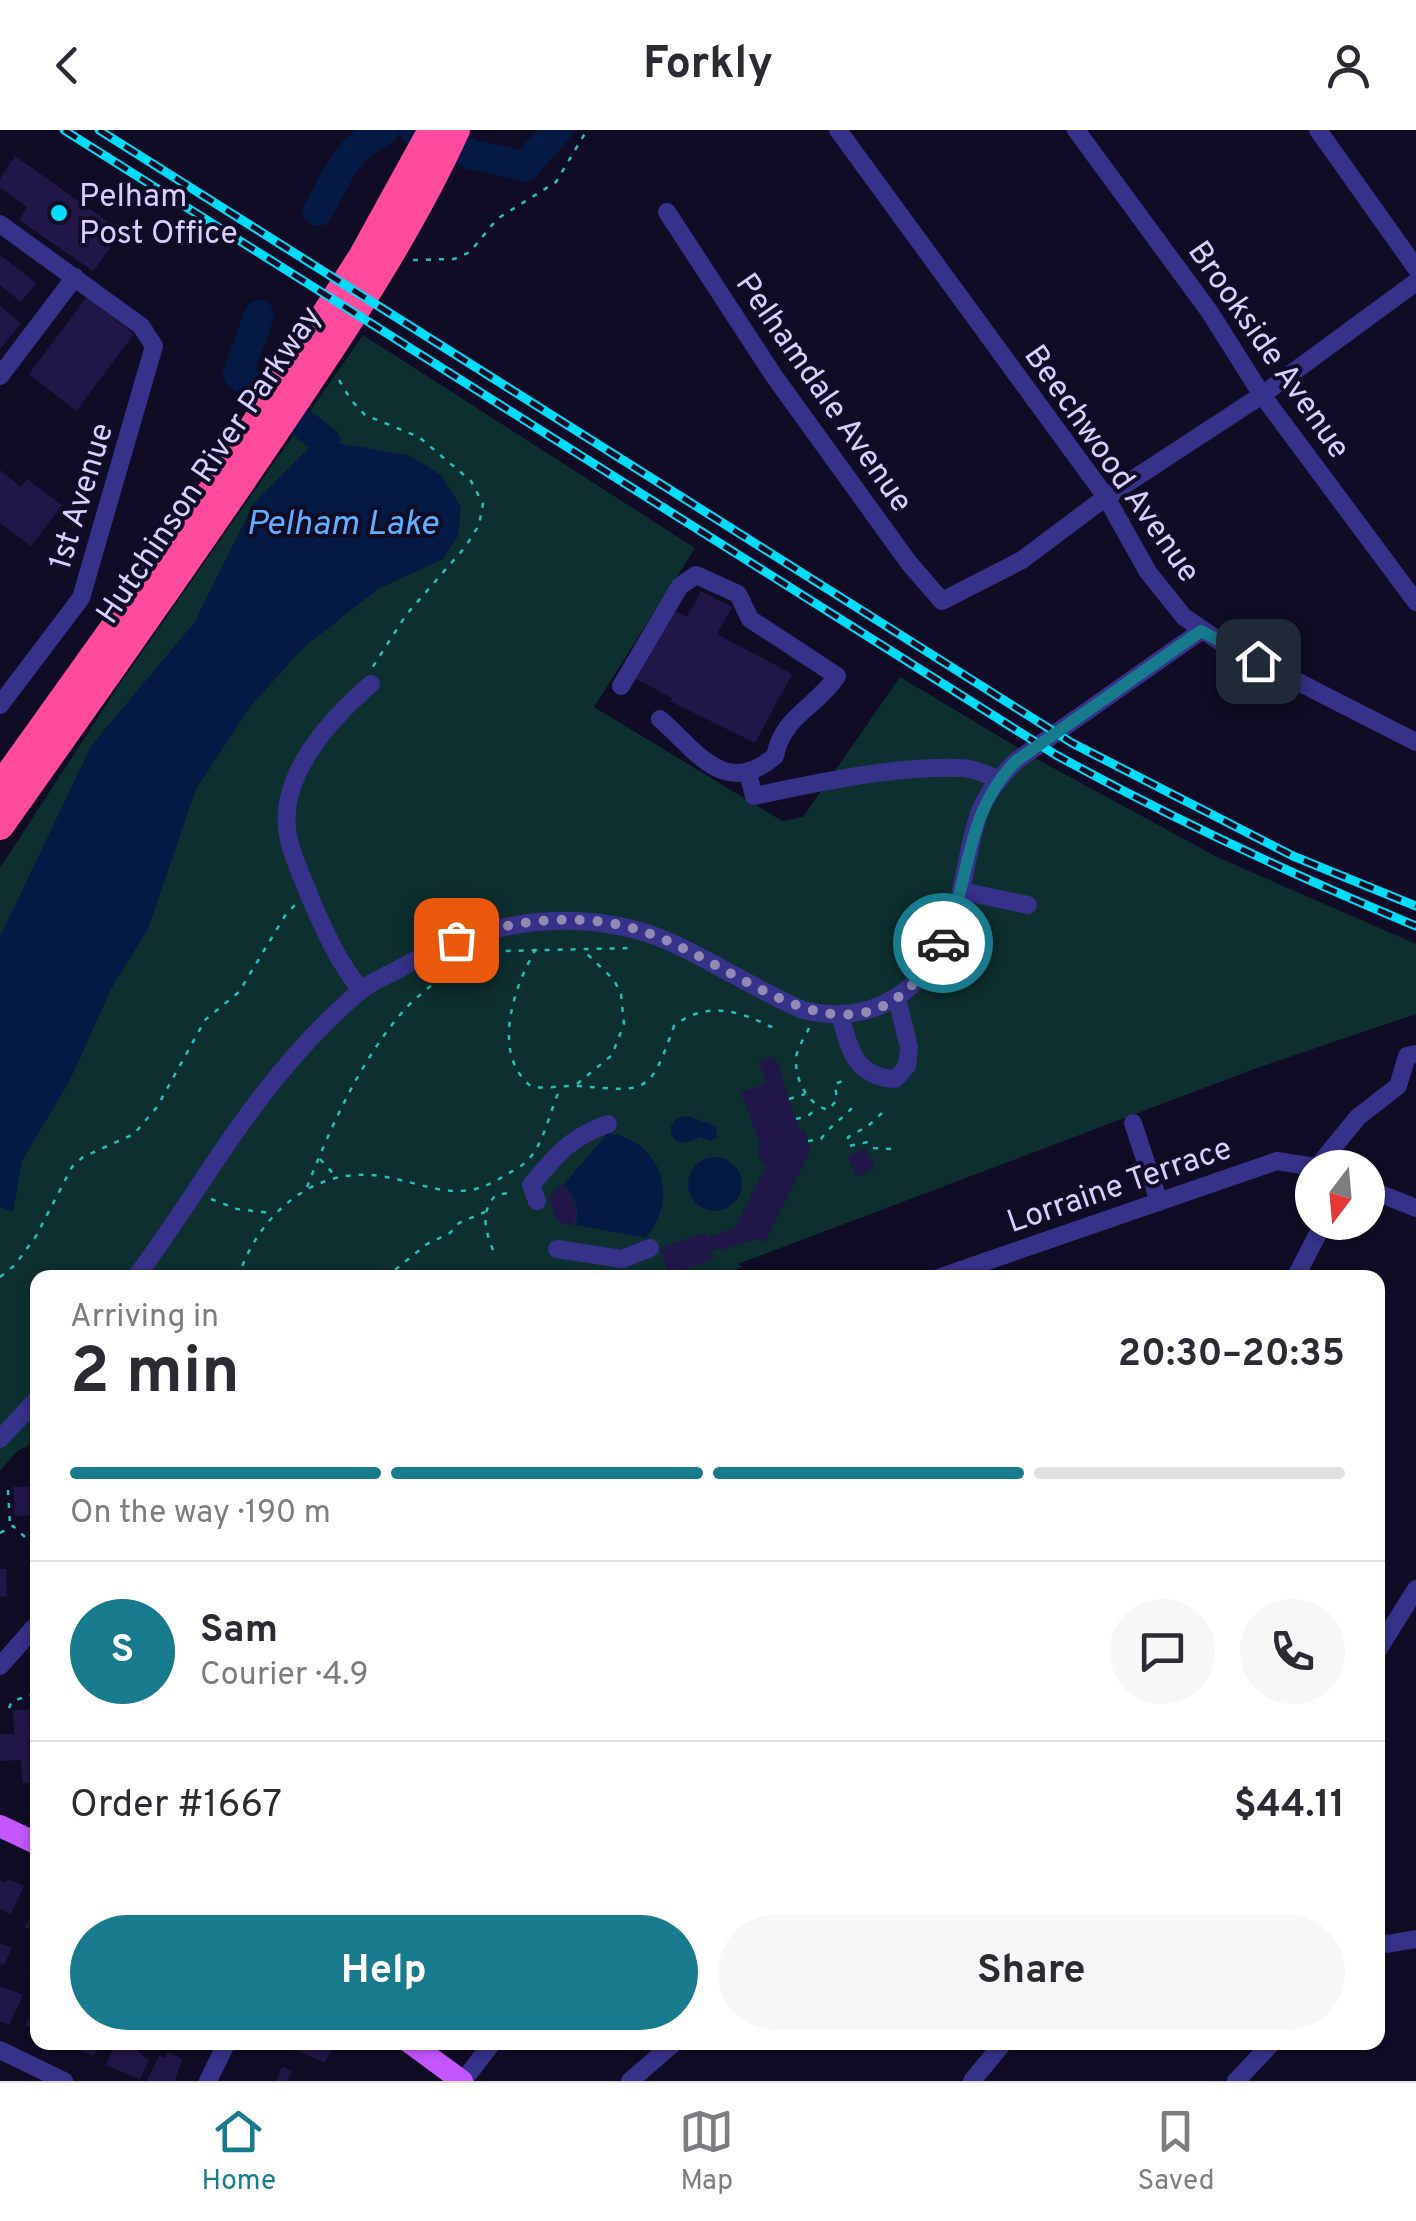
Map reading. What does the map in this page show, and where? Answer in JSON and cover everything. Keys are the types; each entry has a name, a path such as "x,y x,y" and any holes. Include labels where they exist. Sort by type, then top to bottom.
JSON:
{"highway":[{"name":"Hutchinson River Parkway","path":"427,165 432,130"},
{"name":"Hutchinson River Parkway","path":"0,787 178,540 260,435 294,384 376,233 456,130"},
{"name":"Hutchinson River Parkway","path":"0,826 195,552 260,435"}],"main road":[{"path":"0,1826 30,1840"},
{"path":"421,2050 462,2081"}],"street":[{"name":"Beechwood Avenue","path":"838,130 1106,498 1148,572 1184,617 1201,631 1416,742"},
{"name":"Brookside Avenue","path":"1076,130 1209,311 1262,395 1416,602"},
{"path":"1318,130 1416,268"},
{"name":"Pelhamdale Avenue","path":"667,212 774,376 908,563 942,602 1022,560 1106,498"},
{"path":"0,224 75,276 0,376"},
{"name":"1st Avenue","path":"0,705 81,598 153,356 152,341 141,326 75,276"},
{"path":"1106,498 1262,395 1416,282"},
{"path":"621,686 680,586 696,575 738,594 750,619 836,676 830,687 779,735 775,756 748,774 712,767 660,719"},
{"path":"140,1270 252,1109 296,1054 361,990 425,953 482,930 538,921 594,921 648,934 803,1010 840,1015 870,1010 896,999 941,946 961,891 980,810 998,779 1016,761 1201,631"},
{"path":"361,990 336,956 311,898 288,838 286,814 294,784 323,733 371,684"},
{"path":"748,774 754,796 814,783 923,769 966,768 998,779"},
{"path":"961,891 1028,905"},
{"path":"840,1015 847,1041 860,1065 874,1078 895,1080 908,1066 909,1047 896,999"},
{"path":"1332,1150 1358,1117 1398,1086 1408,1056 1416,1054"},
{"path":"536,1201 531,1185 568,1143 608,1124"},
{"path":"1133,1124 1158,1202"},
{"name":"Lorraine Terrace","path":"961,1270 1278,1161 1295,1163"},
{"path":"1385,1196 1416,1208"},
{"path":"1299,1270 1315,1240"},
{"path":"558,1249 622,1259 650,1248"},
{"path":"0,1439 30,1407"},
{"path":"1385,1639 1416,1589"},
{"path":"0,1666 30,1632"},
{"path":"1385,1945 1415,1941"},
{"path":"0,2050 64,2081"},
{"path":"208,2081 223,2050"},
{"path":"462,2081 487,2050"},
{"path":"630,2081 665,2050"},
{"path":"972,2081 997,2050"},
{"path":"1236,2081 1265,2050"}],"path":[{"path":"401,264 454,259 470,252 497,220 556,182 588,130"},
{"path":"337,377 364,415 419,437 471,482 483,504 479,525 466,546 388,640 370,672 371,684"},
{"path":"0,1277 15,1266 36,1236 65,1176 83,1157 134,1134 157,1107 205,1020 239,992 290,907 311,898"},
{"path":"306,1190 366,1063 407,1007 452,966 484,956 536,949 585,952 641,948"},
{"path":"536,949 520,982 509,1048 524,1080 532,1086 629,1090 649,1082 660,1067 674,1026 700,1010 747,1014 771,1027 778,1014"},
{"path":"576,1086 612,1055 624,1024 621,994 614,980 585,952"},
{"path":"809,1027 796,1058 806,1093 818,1107 828,1110 836,1100 835,1084 845,1080"},
{"path":"241,1270 250,1247 272,1213 306,1190 337,1178 375,1175 444,1190 485,1188 528,1160 543,1138 549,1111 560,1088"},
{"path":"789,1099 806,1093"},
{"path":"808,1140 821,1139 832,1122 844,1119 857,1102"},
{"path":"796,1119 808,1116 818,1107"},
{"path":"882,1113 848,1137 848,1146 868,1142 874,1148 890,1149"},
{"path":"319,1158 337,1178"},
{"path":"194,1192 238,1209 272,1213"},
{"path":"395,1270 459,1223 485,1212 496,1195 510,1193"},
{"path":"485,1212 492,1250"},
{"path":"8,1490 10,1526 30,1542"},
{"path":"0,1533 10,1526"},
{"path":"9,1708 12,1701 30,1695"}],"green space":[{"path":"363,335 695,548 594,707 782,821 803,817 900,677 1035,758 1217,857 1416,944 1416,1014 1257,1068 738,1264 742,1267 733,1270 30,1270 30,1444 17,1451 0,1471 0,868 117,688"}],"water":[{"name":"Pelham Lake","path":"325,441 408,455 441,475 461,507 458,536 443,559 378,589 303,648 250,707 196,789 148,929 111,989 70,1080 22,1161 13,1212 0,1207 0,937 91,746 194,623 254,503 310,447"},
{"path":"687,1116 716,1126 717,1137 710,1141 700,1137 676,1141 671,1126 677,1118"},
{"path":"608,1133 642,1147 660,1174 662,1206 646,1238 576,1225 576,1203 563,1185"},
{"path":"715,1157 734,1165 742,1184 734,1203 715,1211 696,1203 688,1184 696,1165"}],"building":[{"name":"Pelham Post Office","path":"15,156 122,232 93,271 19,220 27,207 0,188 0,179"},
{"path":"0,255 36,283 21,302 0,285"},
{"path":"87,297 134,334 76,411 29,374"},
{"path":"0,306 21,323 0,349"},
{"path":"0,470 21,487 27,479 62,505 31,546 0,523"},
{"path":"701,591 732,607 717,634 792,674 755,743 670,701 672,698 632,677 669,608 687,617"},
{"path":"775,1056 800,1131 804,1130 811,1149 764,1243 756,1239 722,1250 721,1247 711,1251 714,1259 683,1270 667,1270 660,1248 735,1228 767,1164 760,1160 760,1145 741,1092 766,1084 759,1062"},
{"path":"865,1148 875,1168 857,1177 847,1157"},
{"path":"560,1184 572,1194 577,1210 574,1226 557,1221 549,1198"},
{"path":"30,1486 30,1515 15,1516 13,1487"},
{"path":"0,1569 6,1569 7,1596 0,1597"},
{"path":"30,1709 30,1782 22,1783 21,1760 0,1761 0,1734 14,1734 13,1710"},
{"path":"8,1879 24,1886 11,1914 0,1909 0,1881 6,1883"},
{"path":"0,1943 12,1948 4,1965 0,1964"},
{"path":"0,1986 23,1995 9,2025 0,2021"},
{"path":"113,2050 136,2050 149,2060 140,2079 106,2065"},
{"path":"301,2050 331,2050 325,2063"},
{"path":"168,2052 182,2059 175,2081 147,2081 159,2056 165,2058"},
{"path":"282,2067 292,2071 287,2081 276,2081"}],"waterway":[{"path":"318,211 351,155 384,130"},
{"path":"414,130 443,136 470,154 525,166 557,130"},
{"path":"259,315 238,374 325,441"}],"railway":[{"path":"64,130 1056,755 1234,845 1416,926"},
{"path":"99,130 1072,743 1293,856 1416,906"}],"way so far":[{"path":"456,940 482,930 538,921 594,921 648,934 770,996 824,1015 853,1014 896,999 926,968 943,943"}],"place":[{"name":"Pelham Post Office","path":"59,213"}],"route":[{"path":"943,943 952,923 980,810 998,779 1016,761 1201,631 1258,661"}]}
